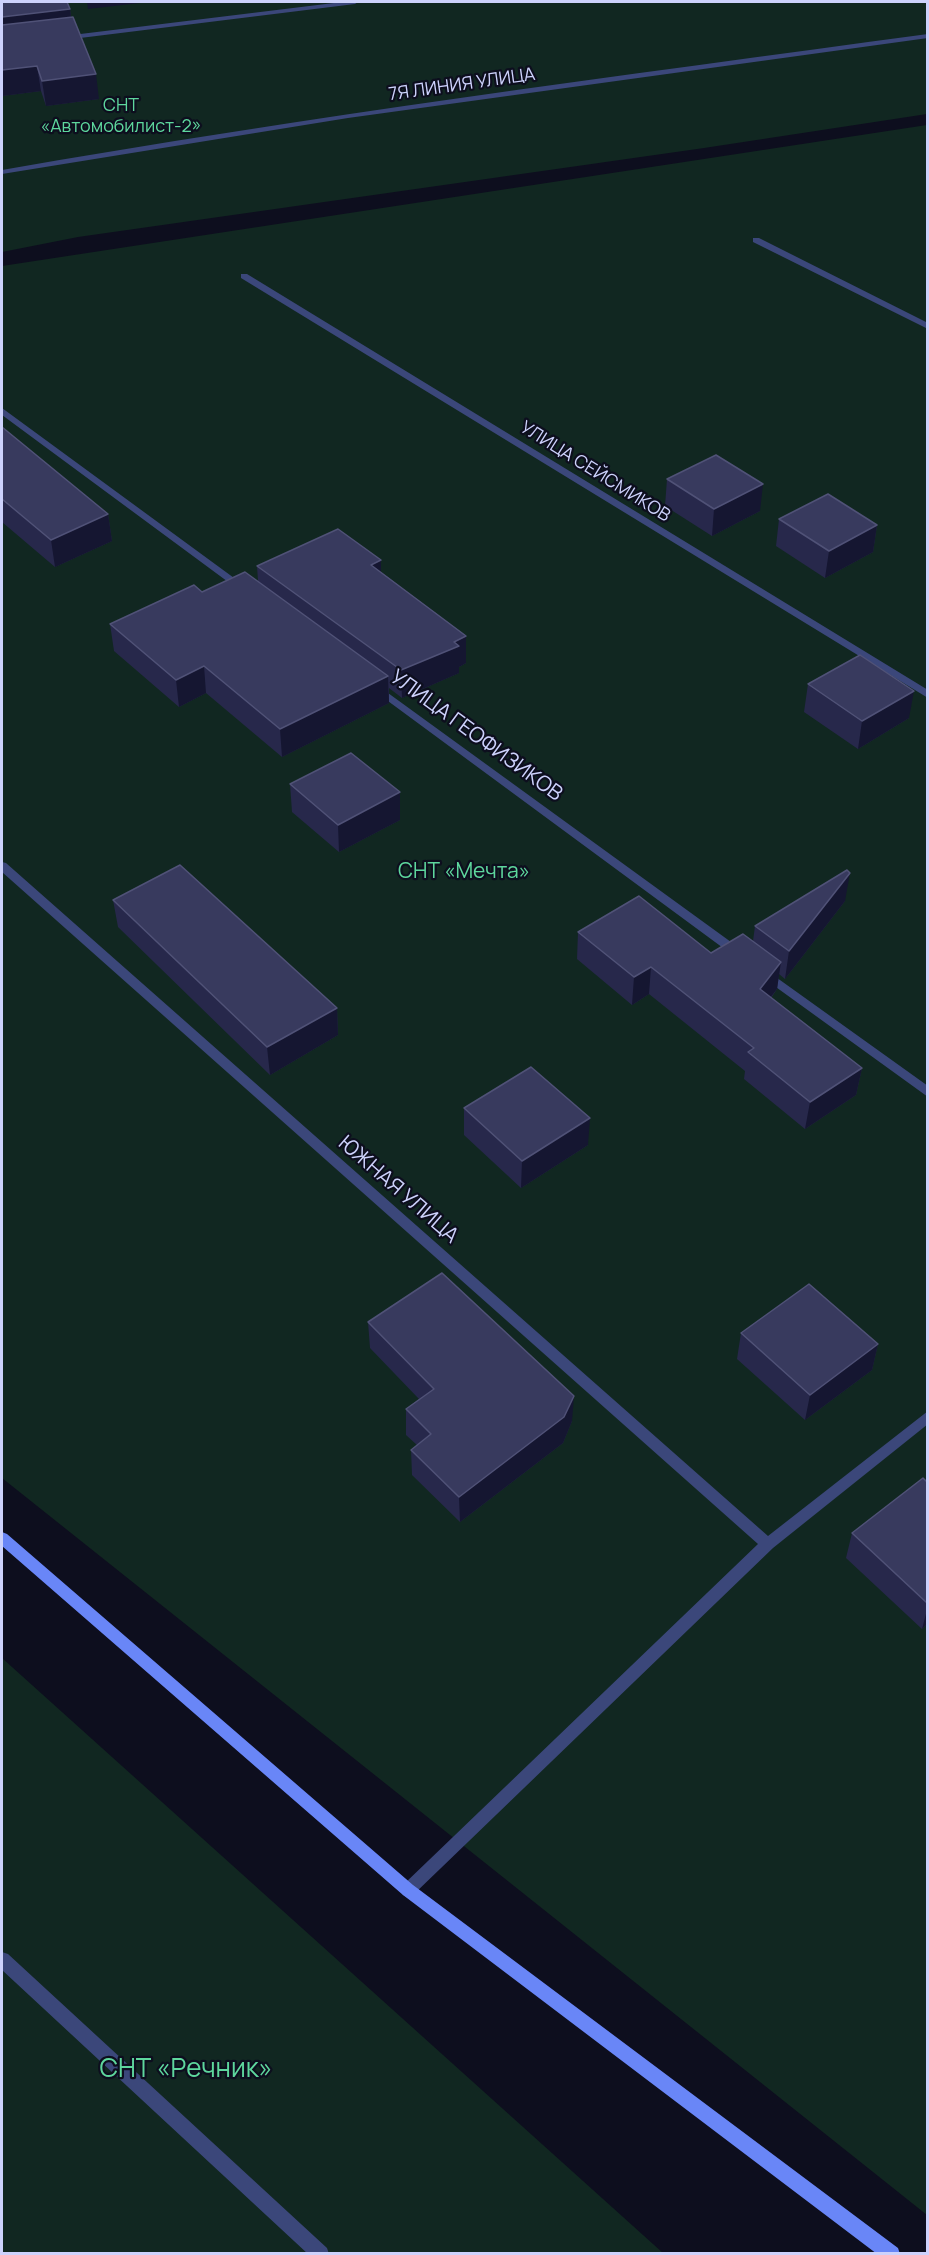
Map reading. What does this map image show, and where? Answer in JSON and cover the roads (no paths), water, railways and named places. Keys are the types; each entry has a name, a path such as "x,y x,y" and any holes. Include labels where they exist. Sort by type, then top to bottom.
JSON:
{"street":[{"path":"60,39 355,2"},
{"name":"7Я ЛИНИЯ УЛИЦА","path":"2,172 116,151 406,108 927,36"},
{"path":"756,240 927,327"},
{"name":"УЛИЦА СЕЙСМИКОВ","path":"244,276 927,695"},
{"path":"2,411 252,596"},
{"name":"УЛИЦА ГЕОФИЗИКОВ","path":"368,681 744,958"},
{"name":"ЮЖНАЯ УЛИЦА","path":"2,866 768,1544"},
{"path":"754,965 927,1093"},
{"path":"408,1890 768,1544 927,1416"},
{"path":"2,1538 408,1890 892,2253"},
{"path":"2,1960 321,2253"}],"park label":[{"name":"СНТ «Автомобилист-2»","path":"121,116"},
{"name":"СНТ «Мечта»","path":"464,872"},
{"name":"СНТ «Речник»","path":"186,2070"}]}
